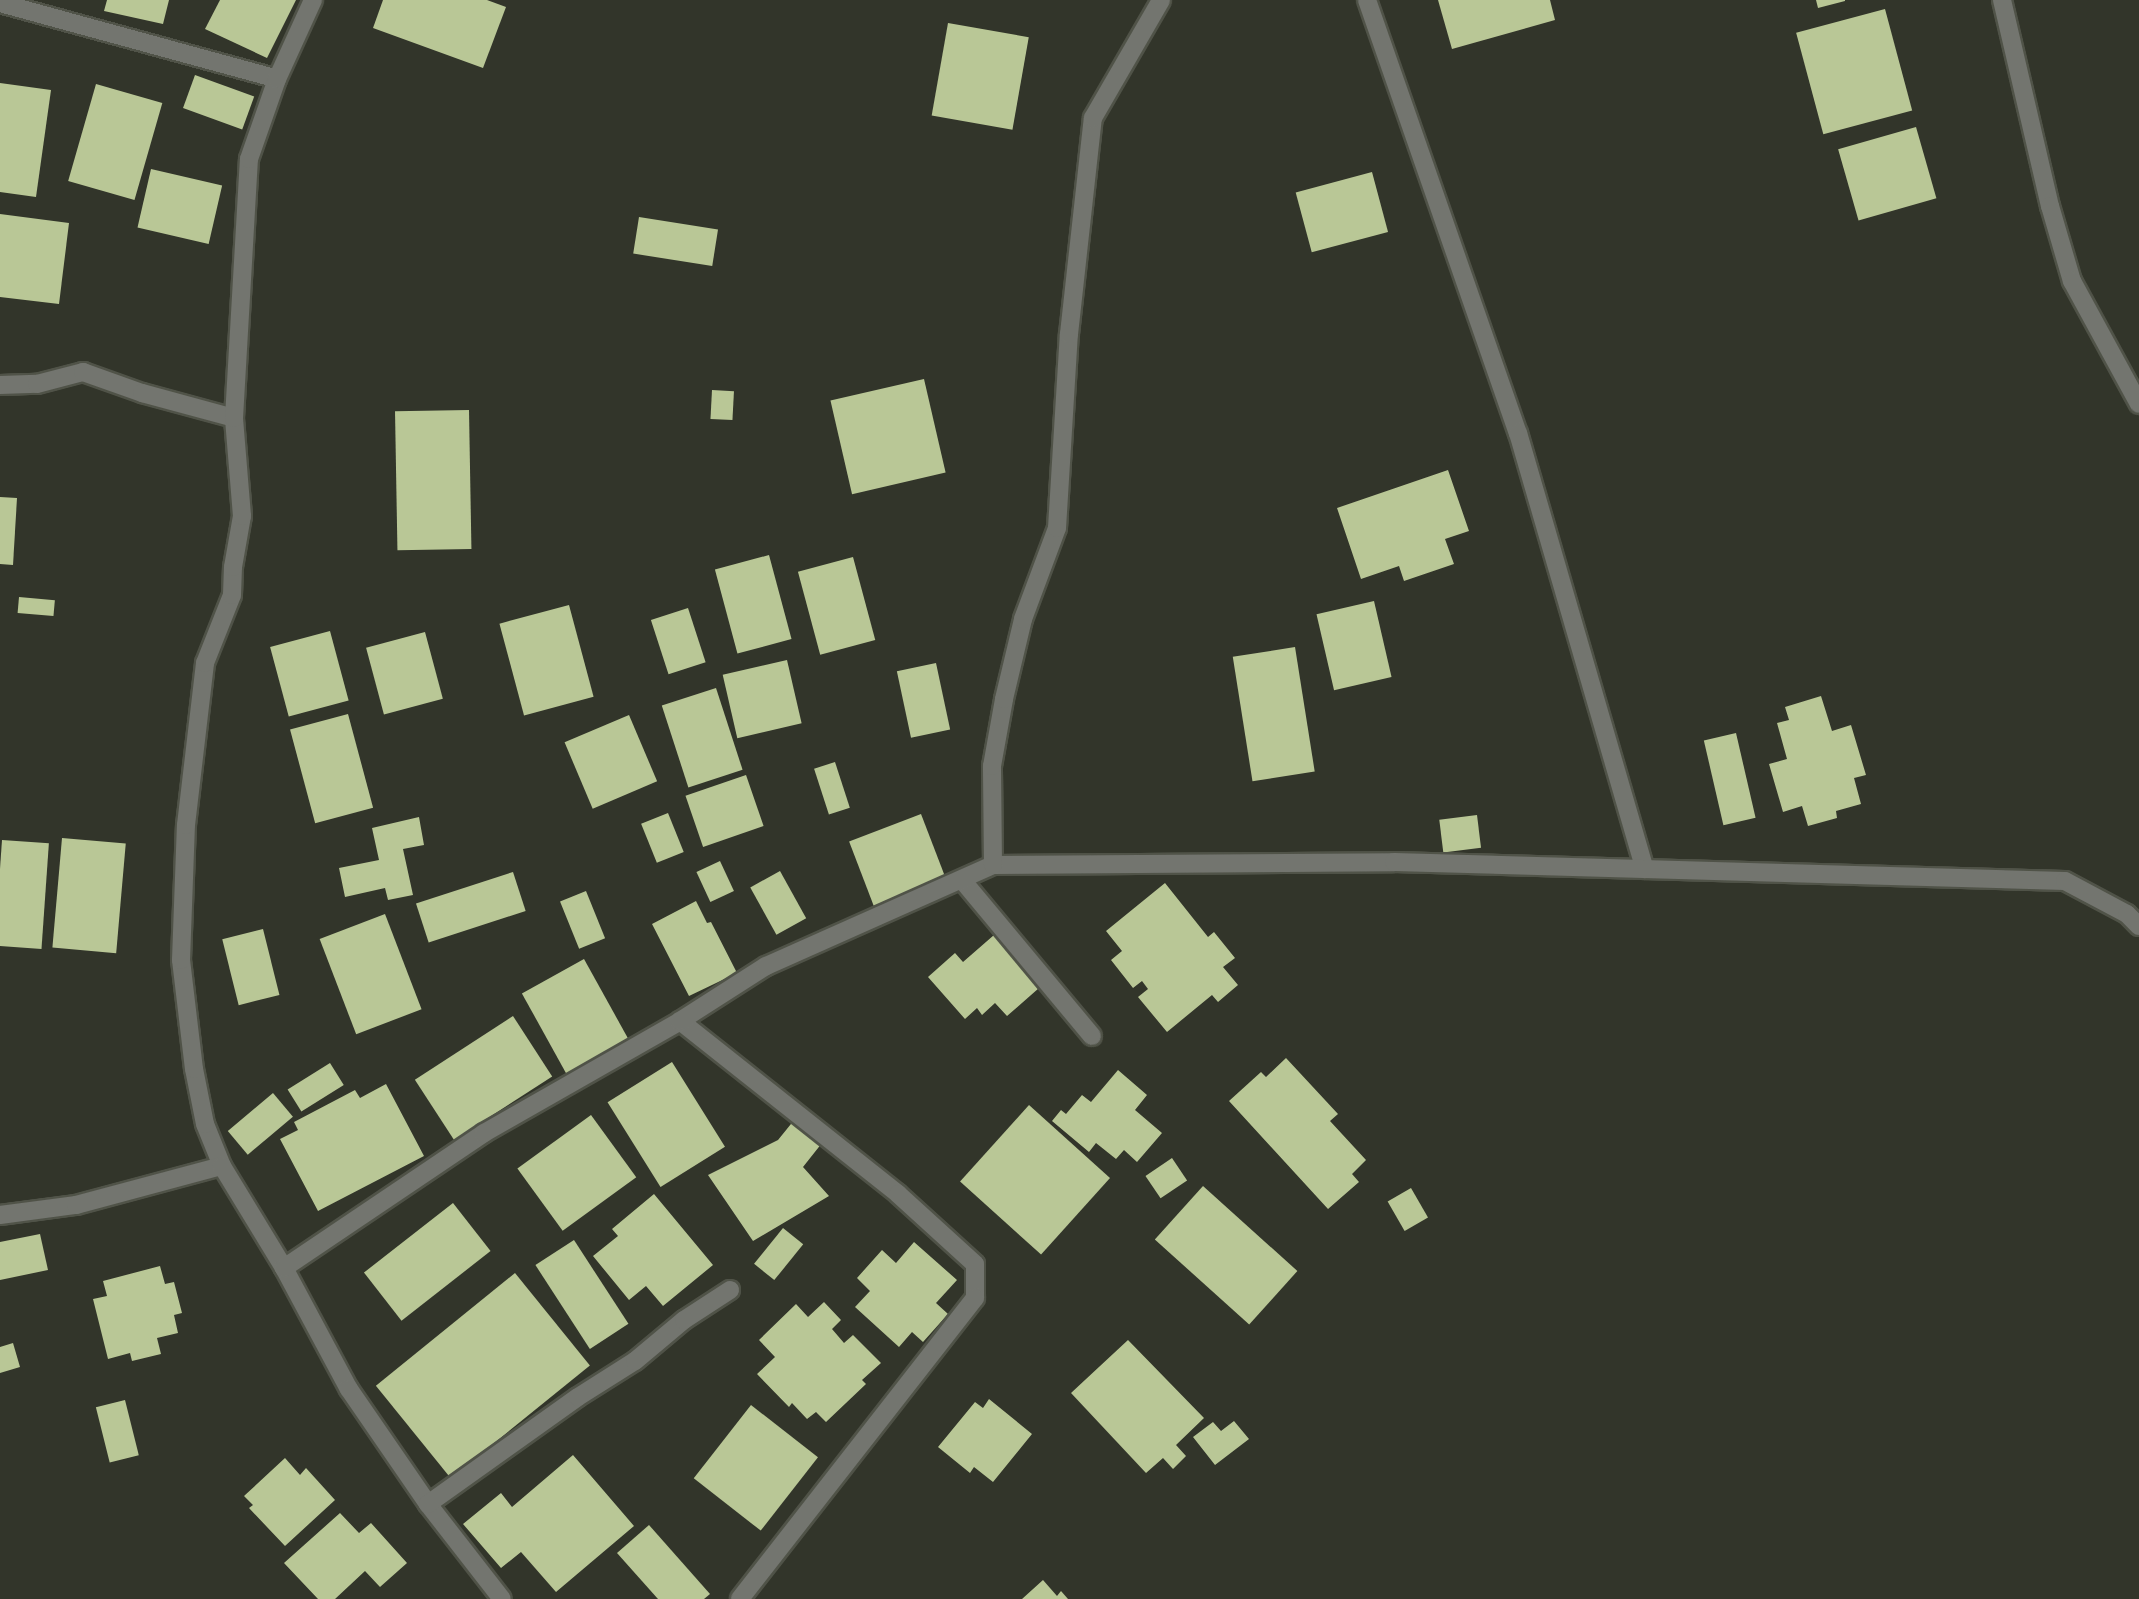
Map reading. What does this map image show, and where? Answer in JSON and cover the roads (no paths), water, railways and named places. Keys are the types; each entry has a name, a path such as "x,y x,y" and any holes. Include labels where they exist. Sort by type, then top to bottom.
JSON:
{"street":[{"path":"313,0 276,79 249,159 234,418 242,516 233,567 232,595 205,663 186,825 181,960 194,1069 205,1124 222,1166 284,1268 349,1389 428,1504 502,1599"},
{"path":"993,865 992,766 1004,699 1023,619 1057,528 1069,334 1093,118 1161,0"},
{"path":"1367,0 1518,433 1645,869"},
{"path":"2002,0 2050,206 2072,281 2105,347 2139,404"},
{"path":"0,3 276,79"},
{"path":"0,385 37,384 83,372 142,393 234,418"},
{"path":"284,1268 484,1133 680,1021 766,965 993,865 1289,861 2065,881 2127,914 2139,926"},
{"path":"962,880 1092,1036"},
{"path":"680,1021 898,1194 975,1264 975,1298 740,1599"},
{"path":"0,1215 76,1205 222,1166"},
{"path":"428,1504 578,1397 635,1361 684,1320 730,1290"}]}
